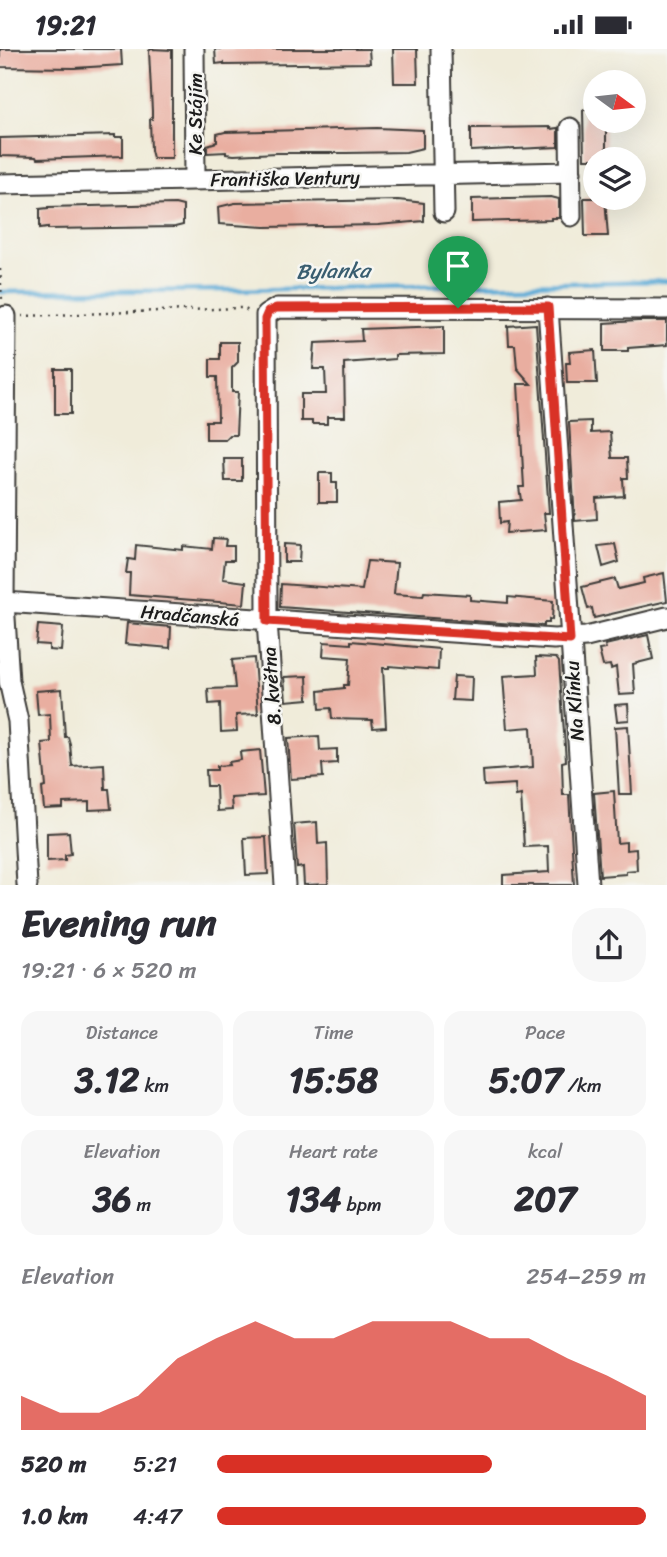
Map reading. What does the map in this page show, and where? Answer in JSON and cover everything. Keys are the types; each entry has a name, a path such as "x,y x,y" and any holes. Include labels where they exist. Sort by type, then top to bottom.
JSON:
{"street":[{"name":"Ke Stájím","path":"194,49 195,180"},
{"path":"441,49 444,212"},
{"path":"570,128 571,216"},
{"name":"Františka Ventury","path":"0,184 571,172"},
{"name":"Na Klínku","path":"548,307 588,885"},
{"path":"265,319 268,312 276,308 667,309"},
{"path":"4,312 4,602 9,675 18,721 27,885"},
{"name":"8. května","path":"265,319 267,621 285,885"},
{"name":"Hradčanská","path":"4,602 570,640 667,617"}],"path":[{"path":"1,271 4,312 242,308 265,319"}],"building":[{"path":"0,49 121,49 122,65 74,68 0,67"},
{"path":"151,49 172,50 172,158 153,158 151,150"},
{"path":"215,49 369,49 370,63 224,65 216,64"},
{"path":"393,49 417,49 418,83 394,83"},
{"path":"377,128 423,130 423,148 406,152 234,155 226,152 207,153 207,145 217,142 217,134 225,132"},
{"path":"471,128 558,128 558,147 471,151"},
{"path":"583,133 606,133 606,147 584,147"},
{"path":"123,137 123,156 37,159 0,156 0,138"},
{"path":"472,199 559,199 559,218 472,222"},
{"path":"398,200 424,203 424,221 378,225 265,227 219,224 218,207 235,203"},
{"path":"183,206 183,225 175,227 40,228 40,209 48,207"},
{"path":"584,210 606,210 608,236 585,236"},
{"path":"667,321 667,345 628,348 628,351 604,351 604,323"},
{"path":"536,324 549,513 544,513 546,530 506,533 507,522 500,523 499,502 521,500 519,487 524,487 518,384 531,384 517,368 515,345 509,345 508,326"},
{"path":"444,326 444,354 395,355 395,359 344,363 345,417 327,417 327,424 301,421 301,394 326,394 325,369 313,369 315,343 362,341 361,329"},
{"path":"220,342 238,342 238,362 232,368 232,392 238,392 236,435 229,435 225,439 206,439 206,421 218,421 217,377 210,377 210,359 220,359"},
{"path":"595,350 597,383 567,383 566,363 570,363 569,352"},
{"path":"55,369 71,369 71,414 55,414"},
{"path":"591,421 591,433 610,432 612,458 627,458 628,478 623,478 624,496 596,498 597,519 575,521 569,422"},
{"path":"224,459 242,459 242,481 225,481"},
{"path":"319,473 332,473 332,483 337,483 337,502 319,502"},
{"path":"213,538 226,539 225,546 234,546 234,560 225,560 223,579 246,582 244,604 129,595 130,573 126,573 128,559 135,560 136,545 183,550 183,546 212,549"},
{"path":"284,544 300,545 299,562 284,562"},
{"path":"615,544 619,562 603,567 598,546"},
{"path":"367,561 397,563 394,594 423,596 424,592 470,595 470,600 508,603 508,597 553,601 552,620 549,619 549,623 544,623 544,626 280,607 281,584 362,590"},
{"path":"664,573 667,601 594,618 592,608 588,609 582,587 615,579 618,589 644,583 643,578"},
{"path":"127,623 171,627 170,648 125,644"},
{"path":"38,625 63,627 61,651 49,650 49,645 36,644"},
{"path":"648,635 653,659 633,664 635,694 619,695 616,667 611,669 610,665 603,666 599,650 606,649 605,645"},
{"path":"351,641 439,649 438,670 389,666 383,668 386,727 373,728 372,720 332,719 331,708 320,709 319,691 344,688 344,685 348,685 350,658 323,656 324,642 351,644"},
{"path":"536,657 556,658 559,662 566,761 562,762 563,795 569,795 574,885 503,885 503,875 549,872 548,846 524,847 521,795 516,796 515,784 484,786 483,771 533,767 531,727 507,729 503,676 537,674"},
{"path":"254,658 258,714 236,715 237,731 221,732 220,703 209,704 208,689 235,688 232,660"},
{"path":"307,676 308,699 286,701 284,677"},
{"path":"454,676 472,677 471,701 452,700"},
{"path":"62,689 65,737 68,737 70,744 72,766 104,764 105,789 109,789 111,809 89,810 89,802 63,803 63,808 44,809 42,788 46,787 42,743 51,742 50,714 38,715 36,691"},
{"path":"628,704 629,720 617,721 615,705"},
{"path":"628,726 632,794 619,794 615,727"},
{"path":"319,736 320,750 337,749 337,763 322,764 323,777 291,779 288,738"},
{"path":"260,750 264,796 231,798 232,810 217,811 216,786 207,786 206,770 217,770 217,766 230,765 229,762 241,760 240,752"},
{"path":"614,791 617,843 626,842 626,850 636,849 637,870 626,871 626,874 600,876 594,793"},
{"path":"317,822 318,844 327,843 328,884 304,885 303,867 297,868 294,824"},
{"path":"69,832 71,854 65,855 65,860 47,861 47,833"},
{"path":"266,837 268,874 246,875 244,838"}],"waterway":[{"name":"Bylanka","path":"0,292 667,281"}],"route":[{"path":"548,307 570,640 267,621 266,315 276,308 458,308 548,307"}]}
